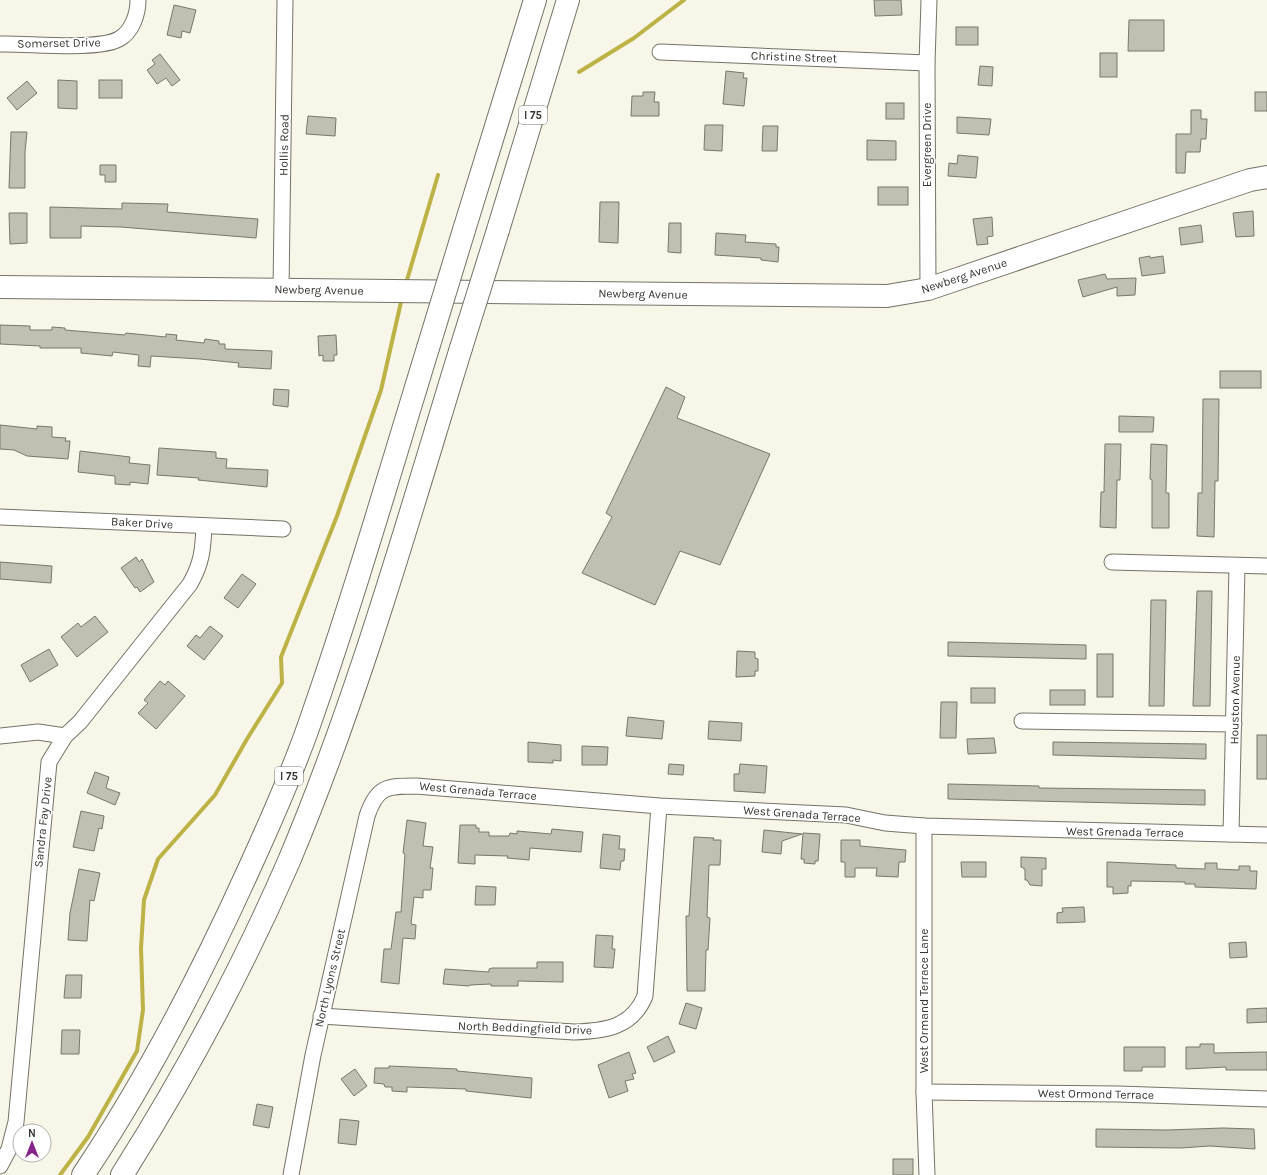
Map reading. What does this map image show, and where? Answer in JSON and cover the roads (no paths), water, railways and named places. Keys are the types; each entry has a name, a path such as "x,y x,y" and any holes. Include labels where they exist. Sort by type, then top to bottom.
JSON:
{"main road":[{"name":"I 75","path":"83,1175 131,1100 168,1036 223,926 279,801 308,728 352,593 534,0"},
{"name":"I 75","path":"122,1175 150,1131 205,1032 259,925 288,861 328,763 376,625 568,0"},
{"name":"Newberg Avenue","path":"0,287 887,296 928,289 1250,180 1267,177"}],"street":[{"name":"Somerset Drive","path":"0,44 99,45 118,40 127,33 133,24 138,0"},
{"name":"Hollis Road","path":"281,290 285,0"},
{"name":"Evergreen Drive","path":"928,289 927,62 929,0"},
{"name":"Christine Street","path":"660,52 927,62"},
{"name":"Baker Drive","path":"0,517 283,529"},
{"name":"Sandra Fay Drive","path":"0,1166 9,1149 16,1122 49,762 65,736 80,722 190,584 198,569 202,554 204,526"},
{"path":"1112,562 1267,566"},
{"name":"Houston Avenue","path":"1231,834 1238,566"},
{"path":"1022,721 1234,724"},
{"path":"0,736 38,732 65,736"},
{"name":"West Grenada Terrace","path":"385,789 391,786 416,786 658,806 846,815 885,823 924,826 1267,835"},
{"name":"North Lyons Street","path":"291,1175 321,1016 367,816 376,796 385,789"},
{"name":"North Beddingfield Drive","path":"321,1016 574,1032 607,1029 629,1019 642,1004 645,996 658,806"},
{"name":"West Ormand Terrace Lane","path":"924,826 924,1092 927,1175"},
{"name":"West Ormond Terrace","path":"924,1092 1110,1094 1267,1100"}],"waterway":[{"path":"579,72 634,38 684,0"},
{"path":"407,280 438,175"},
{"path":"60,1175 88,1137 137,1051 143,1010 141,948 144,900 158,859 215,795 247,739 282,683 281,657 337,516 381,390 401,302"}]}
